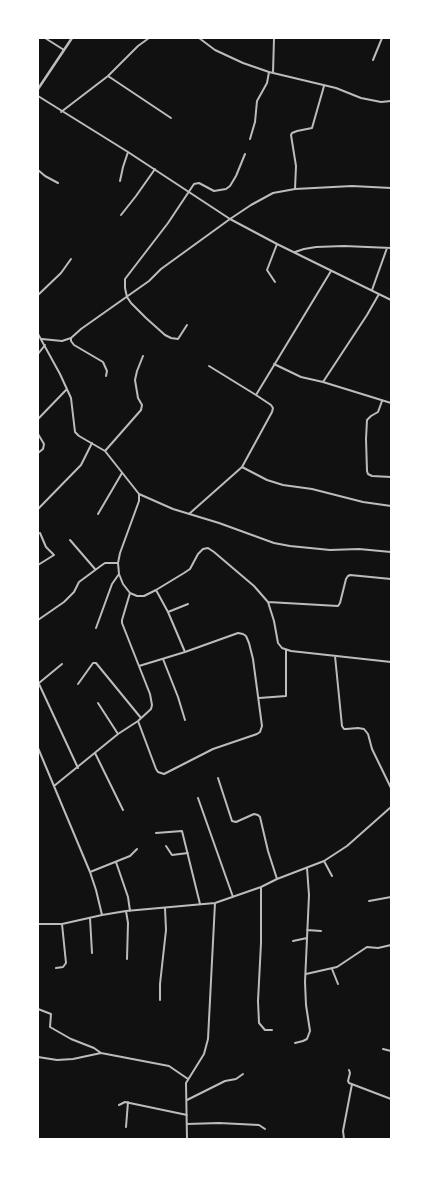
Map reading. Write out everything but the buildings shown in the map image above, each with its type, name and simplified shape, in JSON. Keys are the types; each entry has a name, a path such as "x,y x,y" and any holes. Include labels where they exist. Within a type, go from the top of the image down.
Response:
{"street":[{"path":"46,38 64,50"},
{"path":"38,89 72,38"},
{"path":"61,112 108,76 138,46 149,38"},
{"path":"199,38 215,50 243,63 274,74 336,88 361,98 381,102 391,101"},
{"path":"274,38 274,74"},
{"path":"373,60 382,38"},
{"path":"250,139 255,122 257,101 267,83 269,72"},
{"path":"108,76 171,118"},
{"path":"295,189 296,166 292,134 297,131 312,128 324,86"},
{"path":"38,96 61,112 155,169 230,219 277,244 391,300"},
{"path":"391,134 391,142"},
{"path":"120,181 128,152"},
{"path":"187,325 178,339 165,335 131,303 124,288 126,279 168,223 194,184 198,183 214,191 226,189 230,186 236,176 245,154"},
{"path":"121,215 155,169"},
{"path":"38,170 45,176 58,183"},
{"path":"42,339 62,342 72,338 87,325 149,281 161,269 230,219 273,193 295,189 352,186 391,188"},
{"path":"275,282 267,270 277,244"},
{"path":"295,252 316,247 344,246 391,248"},
{"path":"372,290 387,248"},
{"path":"38,295 61,273 71,259"},
{"path":"256,395 331,271"},
{"path":"323,382 379,294"},
{"path":"38,334 42,339 71,398 76,432 79,436 105,451 139,494 173,509 219,523 256,538 290,546 343,551 359,549 391,552"},
{"path":"72,338 72,342 76,346 103,362 107,371 106,376"},
{"path":"38,354 45,345"},
{"path":"105,451 141,410 142,405 138,398 135,380 143,356"},
{"path":"274,364 300,377 323,382 391,403"},
{"path":"189,514 242,467 273,408 256,395 209,366"},
{"path":"38,419 67,389"},
{"path":"382,401 378,412 367,420 367,471 368,474 372,476 391,477"},
{"path":"38,434 44,444 43,449 38,453"},
{"path":"38,509 81,465 92,443"},
{"path":"242,467 267,480 283,485 312,489 363,502 391,506"},
{"path":"98,514 122,473"},
{"path":"139,494 139,501 120,553 118,563 119,574 123,584 130,593 136,596 144,596 156,590 190,569 198,554 203,549 208,548 254,586 268,602 274,621 278,643 282,648 286,650 391,662"},
{"path":"38,565 54,555 46,547 40,533"},
{"path":"70,540 95,569"},
{"path":"38,620 64,602 74,592 79,582 95,569 104,563 118,563"},
{"path":"96,628 112,584 119,574"},
{"path":"268,602 338,606 348,576 391,579"},
{"path":"156,590 168,612 185,652"},
{"path":"54,786 118,734 138,721 151,709 152,701 122,620 130,593"},
{"path":"168,612 188,604"},
{"path":"138,721 156,769 158,772 164,774 212,749 260,732 262,726 256,678 249,643 246,636 242,634 238,633 185,652 139,666"},
{"path":"258,698 286,696 286,650"},
{"path":"335,656 342,726 344,729 364,729 368,734 372,749 391,788"},
{"path":"163,659 178,697 185,720"},
{"path":"78,684 93,663 97,663 141,718"},
{"path":"62,664 38,684 78,768"},
{"path":"98,703 118,734"},
{"path":"38,748 90,872 102,915"},
{"path":"95,754 123,810"},
{"path":"218,778 232,821 236,822 254,814 260,817 268,851 278,879"},
{"path":"198,798 233,897"},
{"path":"38,924 62,924 126,911 215,903 261,887 324,861 347,846 391,807"},
{"path":"156,833 182,831 200,904"},
{"path":"166,846 172,855 188,853"},
{"path":"90,872 130,856 137,849"},
{"path":"324,861 332,876"},
{"path":"116,862 128,897 130,911"},
{"path":"295,1043 307,1039 310,1031 306,1005 309,895 307,868"},
{"path":"261,887 261,943 258,1001 259,1023 266,1030 272,1030"},
{"path":"369,900 391,897"},
{"path":"187,1139 187,1100 185,1088 188,1079 204,1054 208,1039 215,903"},
{"path":"160,1000 160,984 166,930 165,908"},
{"path":"126,911 128,923 127,959"},
{"path":"90,918 92,953"},
{"path":"56,968 63,967 66,963 62,924"},
{"path":"307,930 321,931"},
{"path":"293,941 307,938"},
{"path":"306,974 332,969 342,965 365,948 391,946"},
{"path":"332,969 338,984"},
{"path":"38,1009 52,1014 49,1026 55,1031 94,1048 101,1053"},
{"path":"383,1049 391,1050"},
{"path":"38,1057 57,1060 73,1059 101,1053 161,1063 176,1070 188,1079"},
{"path":"349,1070 350,1073 348,1081 352,1084 391,1099"},
{"path":"187,1100 225,1081 236,1079 243,1074"},
{"path":"344,1139 343,1131 352,1084"},
{"path":"119,1106 125,1102 128,1102 187,1115"},
{"path":"126,1127 128,1102"},
{"path":"187,1124 219,1123 259,1125 265,1129"}]}
